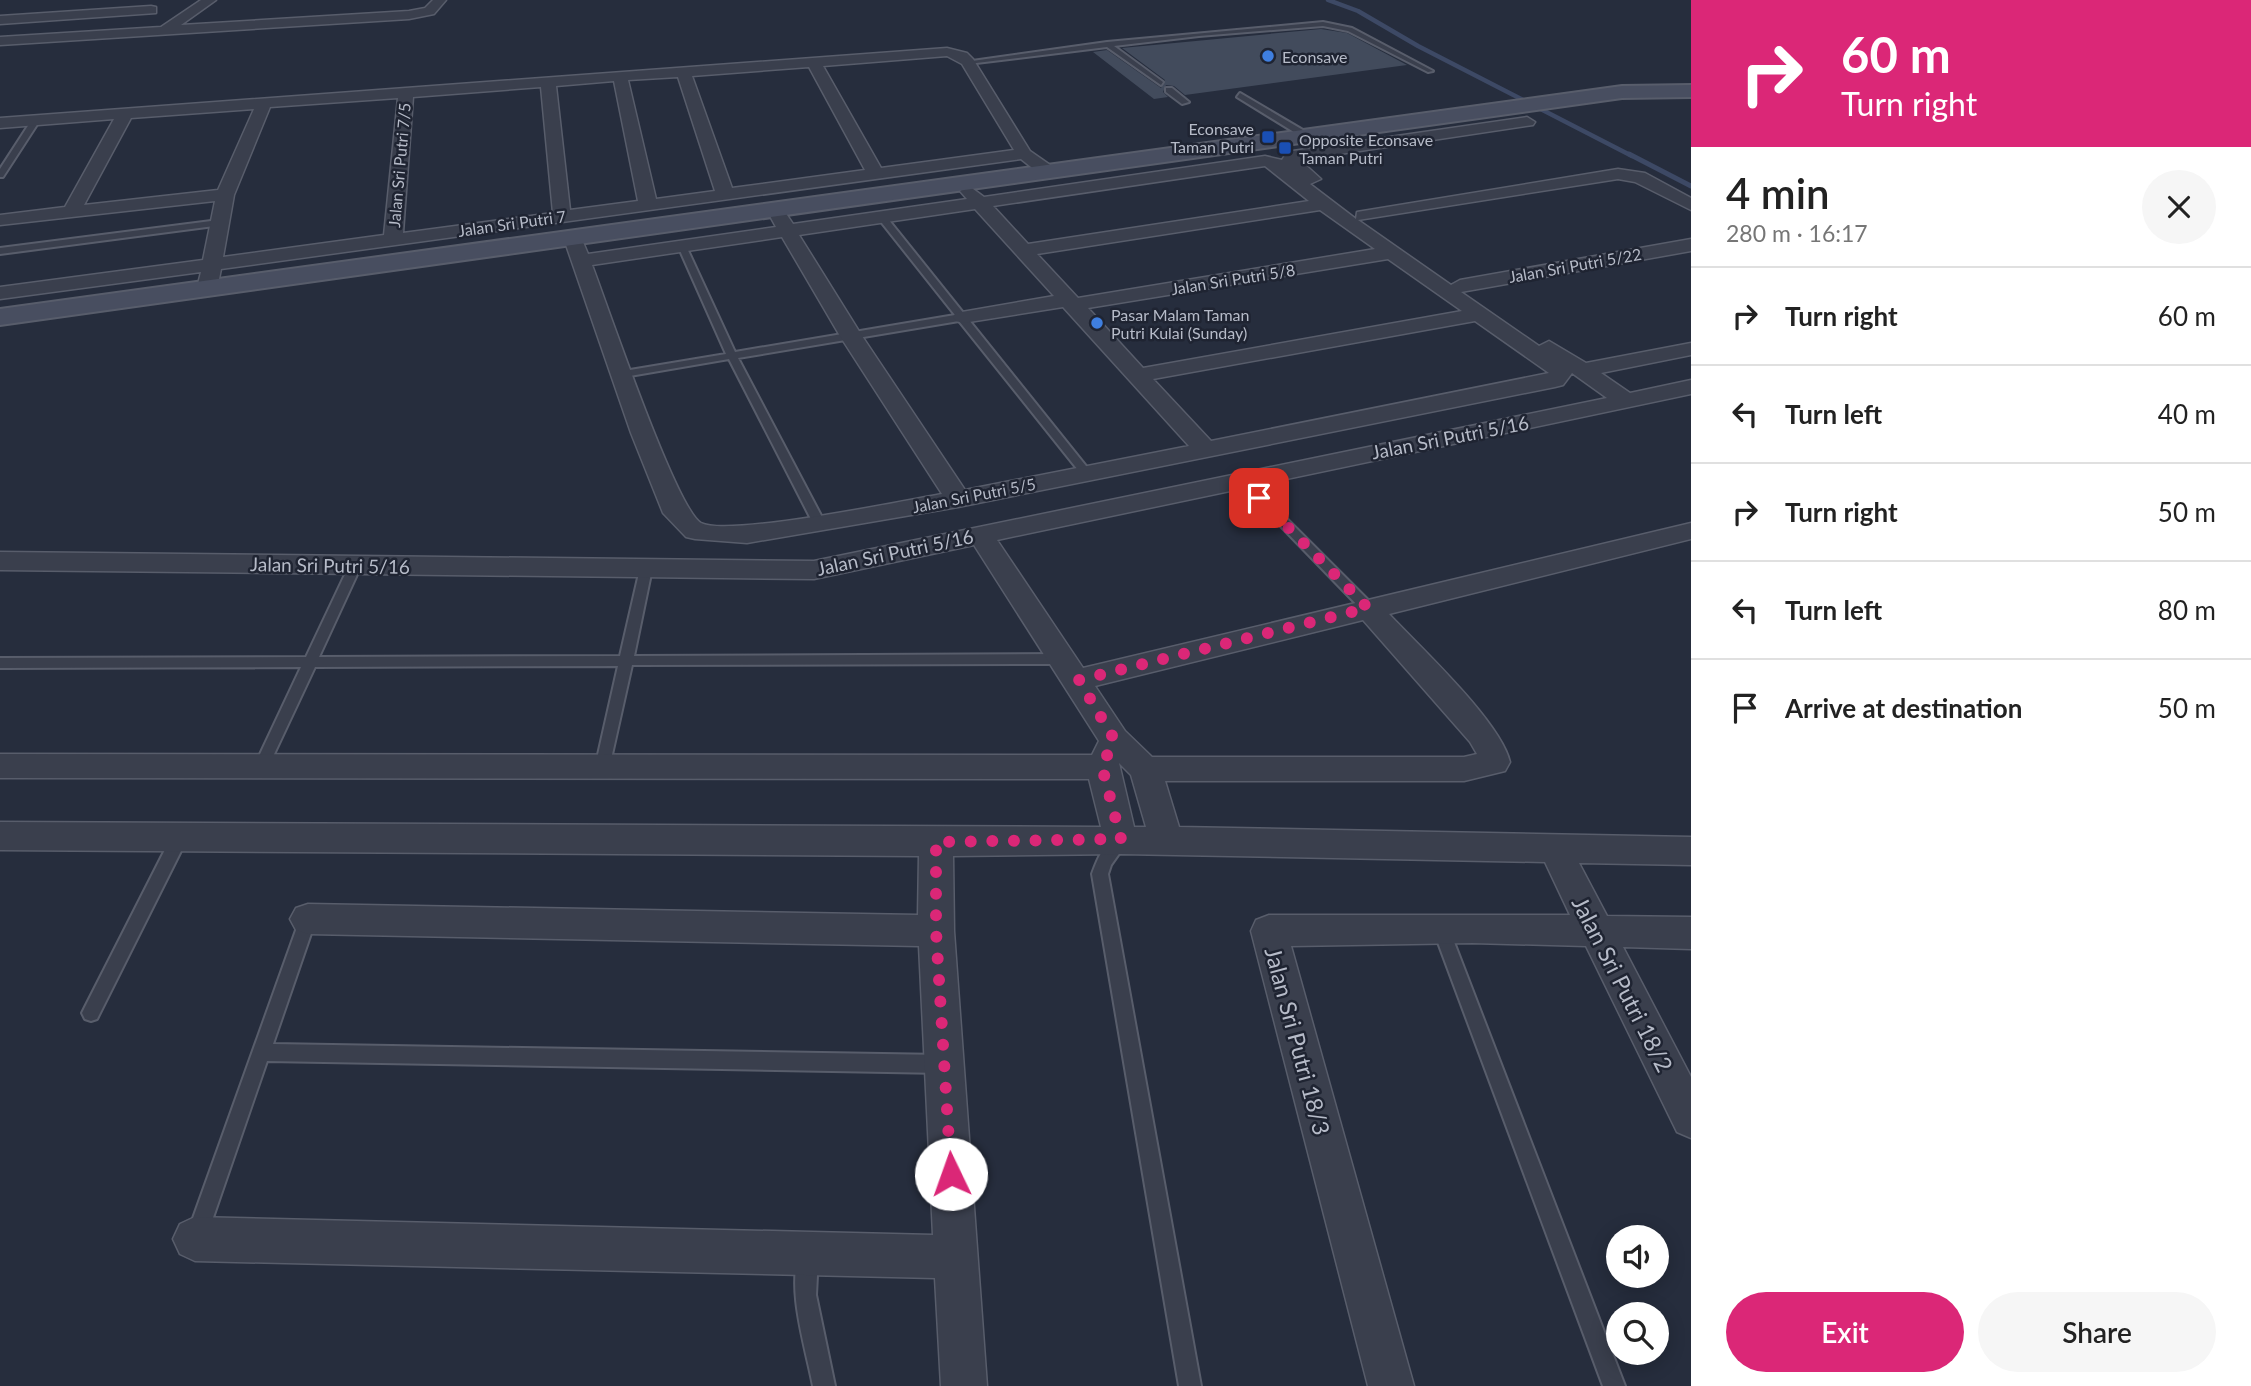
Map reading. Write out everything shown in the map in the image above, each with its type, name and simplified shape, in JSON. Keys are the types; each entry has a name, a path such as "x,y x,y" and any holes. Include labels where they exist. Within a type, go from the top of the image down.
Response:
{"street":[{"path":"13,5 113,0"},
{"path":"354,19 375,0"},
{"path":"0,41 421,14 440,0"},
{"path":"0,20 205,4"},
{"path":"165,30 205,4"},
{"path":"294,22 313,8"},
{"path":"0,123 947,52 962,55 968,62 1024,154 1047,171"},
{"path":"813,61 876,174"},
{"path":"683,71 725,194"},
{"path":"620,76 648,204"},
{"path":"548,82 562,216"},
{"path":"1572,371 1294,166 1290,160 1293,156 1519,114 1555,101 1622,92 1691,91"},
{"name":"Jalan Sri Putri 7/5","path":"393,238 406,93"},
{"path":"209,276 225,195 264,103"},
{"path":"72,211 125,114"},
{"path":"577,250 782,219 962,183 1305,135 1519,114"},
{"name":"Jalan Sri Putri 7","path":"0,293 209,276 393,238 1024,154"},
{"path":"0,317 209,276 577,250 681,246 782,219 881,216 1265,161 1275,163 1323,204 1478,314 1627,401"},
{"path":"1363,216 1618,174 1639,177 1691,205"},
{"path":"962,183 1021,251 1204,448"},
{"path":"0,220 225,195"},
{"path":"1021,251 1323,204"},
{"path":"782,219 851,336 958,499"},
{"name":"Jalan Sri Putri 5/22","path":"1460,286 1691,245"},
{"name":"Jalan Sri Putri 5/5","path":"577,250 624,374 643,433 676,513 695,531 737,535 958,499 1555,380 1572,371 1691,349"},
{"name":"Jalan Sri Putri 5/8","path":"963,317 1393,252"},
{"path":"1136,376 1478,314"},
{"name":"Jalan Sri Putri 5/16","path":"0,561 814,569 1691,387"},
{"path":"1072,670 1368,608 1691,531"},
{"path":"980,534 1072,670 1108,753 1121,839"},
{"path":"0,766 602,768 1108,753 1145,769 1464,769 1494,762 1491,747 1481,734 1368,608"},
{"path":"1145,769 1167,841"},
{"path":"0,836 936,842 1121,839 1691,851"},
{"path":"936,842 936,931 964,1386"},
{"name":"Jalan Sri Putri 18/2","path":"1555,849 1691,1118"},
{"path":"308,919 936,931"},
{"name":"Jalan Sri Putri 18/3","path":"1391,1386 1269,931 1441,929 1691,933"},
{"path":"195,1239 956,1257"}],"lane":[{"path":"968,62 1107,44 1330,24 1349,29 1430,71"},
{"path":"1107,44 1161,83"},
{"path":"1169,90 1185,102"},
{"path":"1240,95 1305,135"},
{"path":"0,175 36,120"},
{"path":"881,216 1086,473"},
{"path":"0,251 219,222"},
{"path":"681,246 732,356 819,523"},
{"path":"624,374 963,317"},
{"path":"1241,479 1368,608"},
{"path":"261,767 355,566"},
{"path":"602,768 646,569"},
{"path":"0,663 626,660 1072,670"},
{"path":"91,1013 180,837"},
{"path":"1121,839 1104,862 1100,874 1190,1386"},
{"path":"195,1239 308,919"},
{"path":"1441,929 1614,1386"},
{"path":"261,1052 944,1064"},
{"path":"808,1254 806,1295 824,1386"}],"building":[{"name":"Econsave","path":"1321,29 1347,33 1407,65 1185,95 1174,86 1166,85 1163,92 1168,97 1154,99 1093,52 1107,50 1161,88 1165,80 1122,48"}],"waterway":[{"path":"1328,0 1358,11 1418,46 1632,156"},
{"path":"1629,154 1691,186"}],"place":[{"name":"Econsave","path":"1268,56"},
{"name":"Econsave Taman Putri","path":"1268,137"},
{"name":"Opposite Econsave Taman Putri","path":"1285,148"},
{"name":"Pasar Malam Taman Putri Kulai (Sunday)","path":"1097,323"}],"route":[{"path":"951,1174 936,931 936,842 1121,839 1105,788 1102,767 1114,739 1079,680 1368,608 1259,498"}]}
